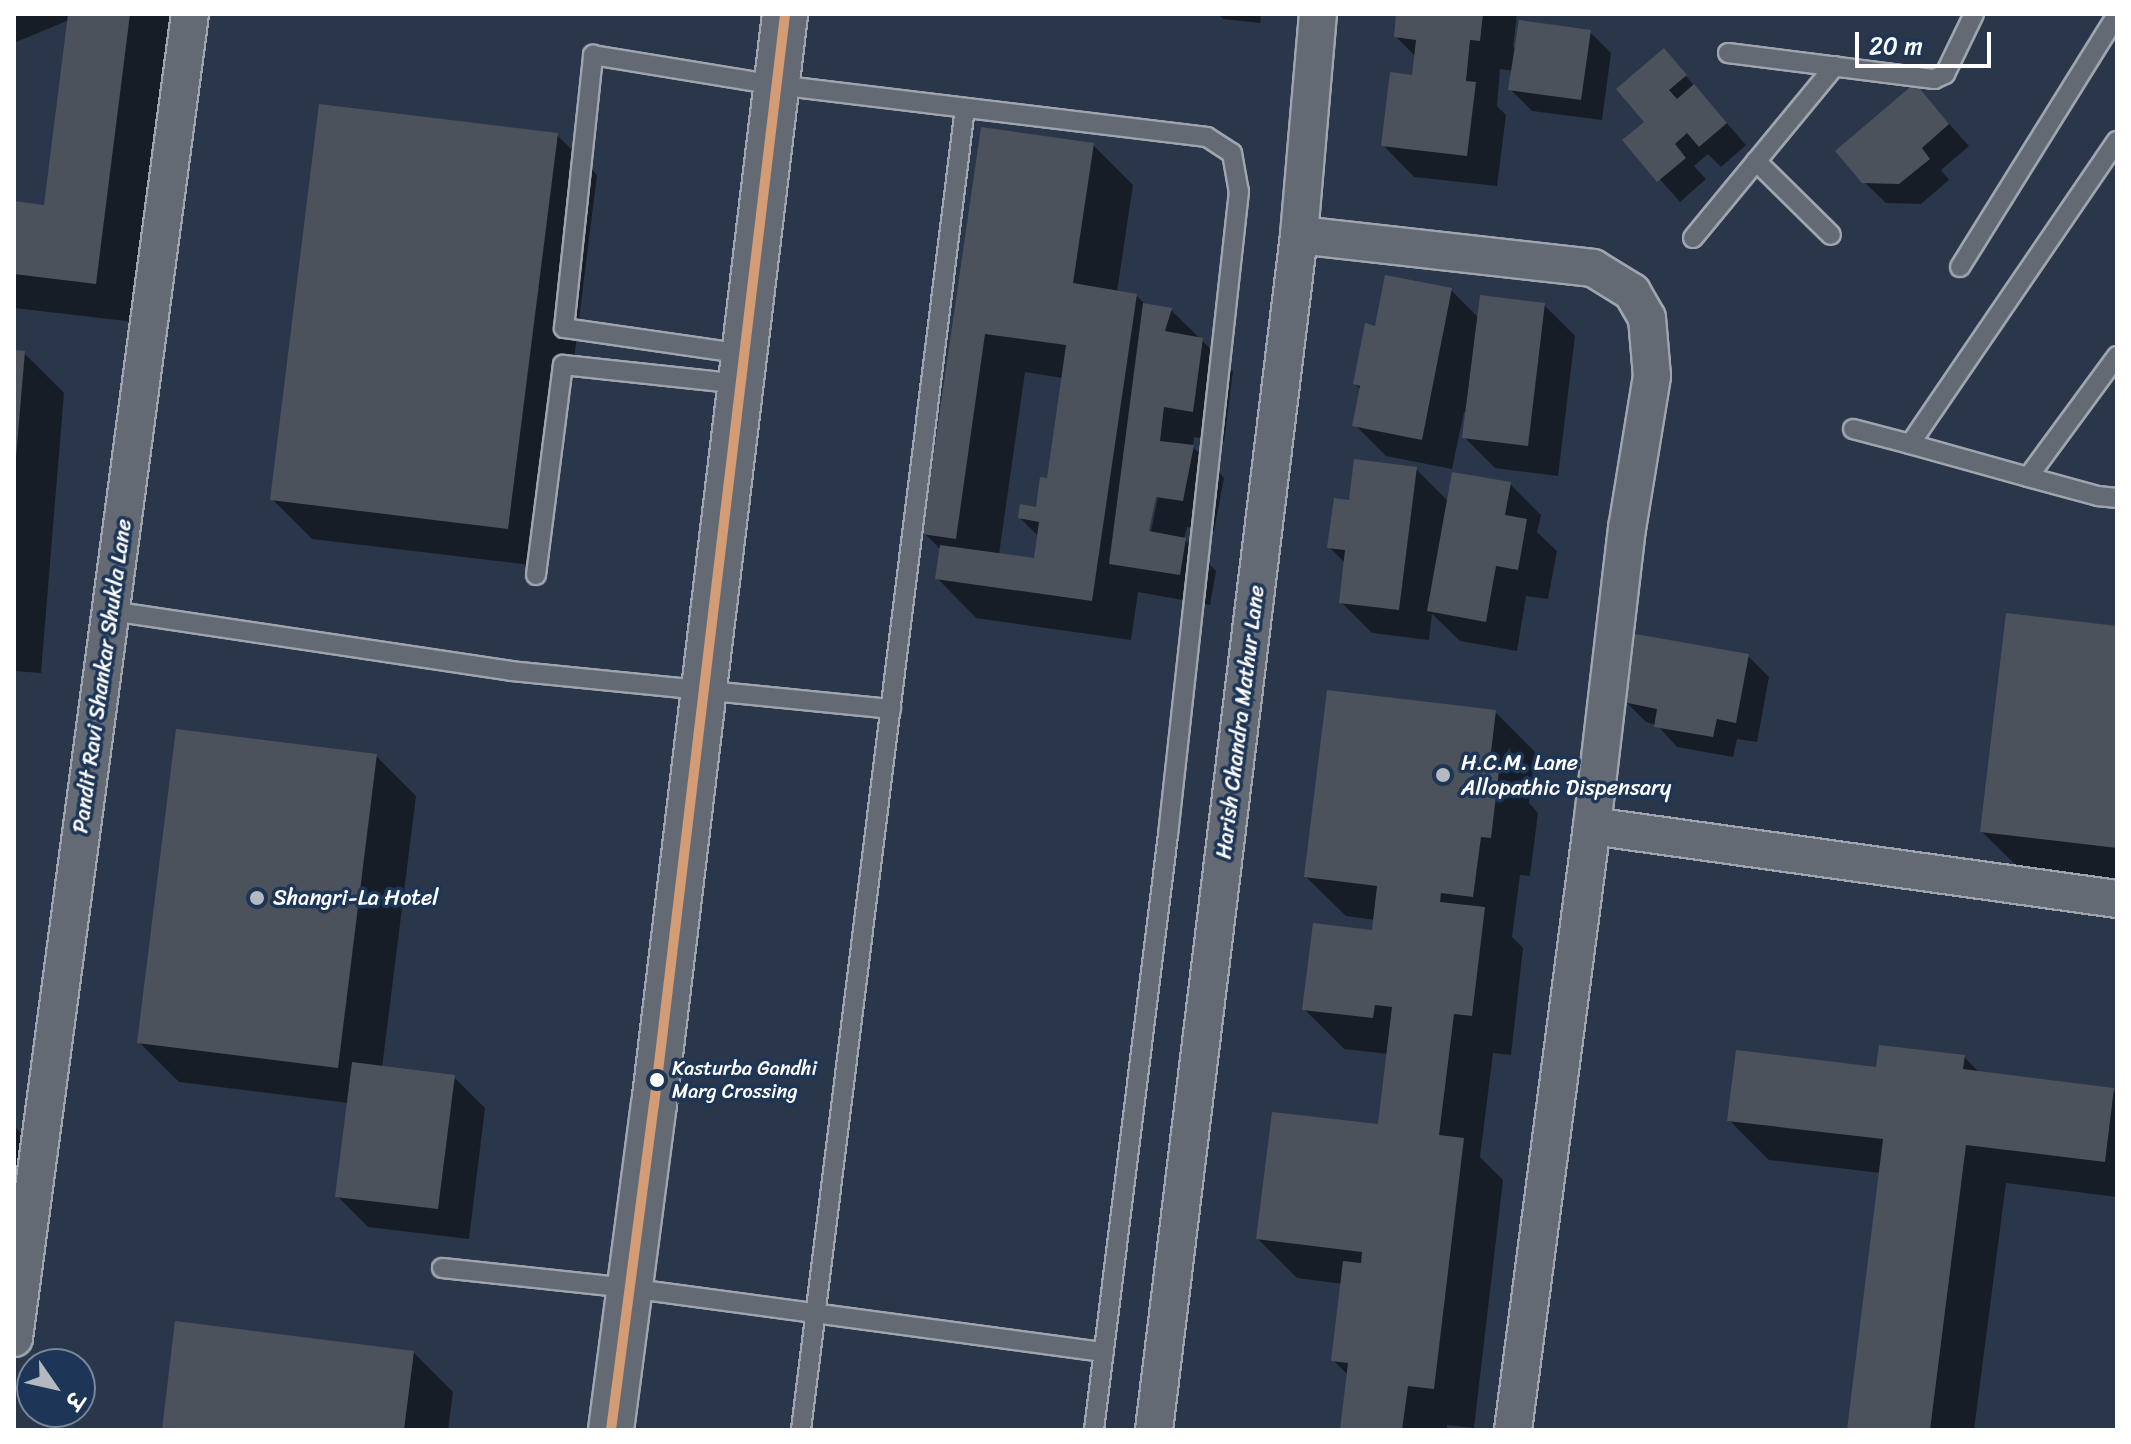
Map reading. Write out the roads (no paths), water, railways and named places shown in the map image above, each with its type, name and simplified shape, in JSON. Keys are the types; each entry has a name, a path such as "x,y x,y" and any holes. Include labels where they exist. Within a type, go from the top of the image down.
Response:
{"main road":[{"path":"611,1430 785,14"}],"street":[{"name":"Pandit Ravi Shankar Shukla Lane","path":"14,1338 190,14"},
{"name":"Harish Chandra Mathur Lane","path":"1154,1430 1299,235 1318,14"},
{"path":"1299,235 1593,268 1632,292 1647,318 1652,376 1627,528 1592,826 1513,1430"},
{"path":"1592,826 2117,899"}],"lane":[{"path":"1728,53 1934,79 1945,74 1974,14"},
{"path":"1960,267 2117,15"},
{"path":"743,369 564,328 593,55 777,85 1207,137 1232,153 1239,191 1168,835 1094,1430"},
{"path":"1693,238 1835,66"},
{"path":"801,1430 965,108"},
{"path":"1910,444 2117,141"},
{"path":"1756,161 1831,235"},
{"path":"2028,477 2117,356"},
{"path":"536,575 563,365 743,369"},
{"path":"1853,429 2098,496 2117,498"},
{"path":"111,611 511,671 891,709"},
{"path":"442,1268 629,1288 1104,1352"}],"place":[{"name":"H.C.M. Lane Allopathic Dispensary","path":"1443,775"},
{"name":"Shangri-La Hotel","path":"257,898"},
{"name":"Kasturba Gandhi Marg Crossing","path":"657,1080"}]}
